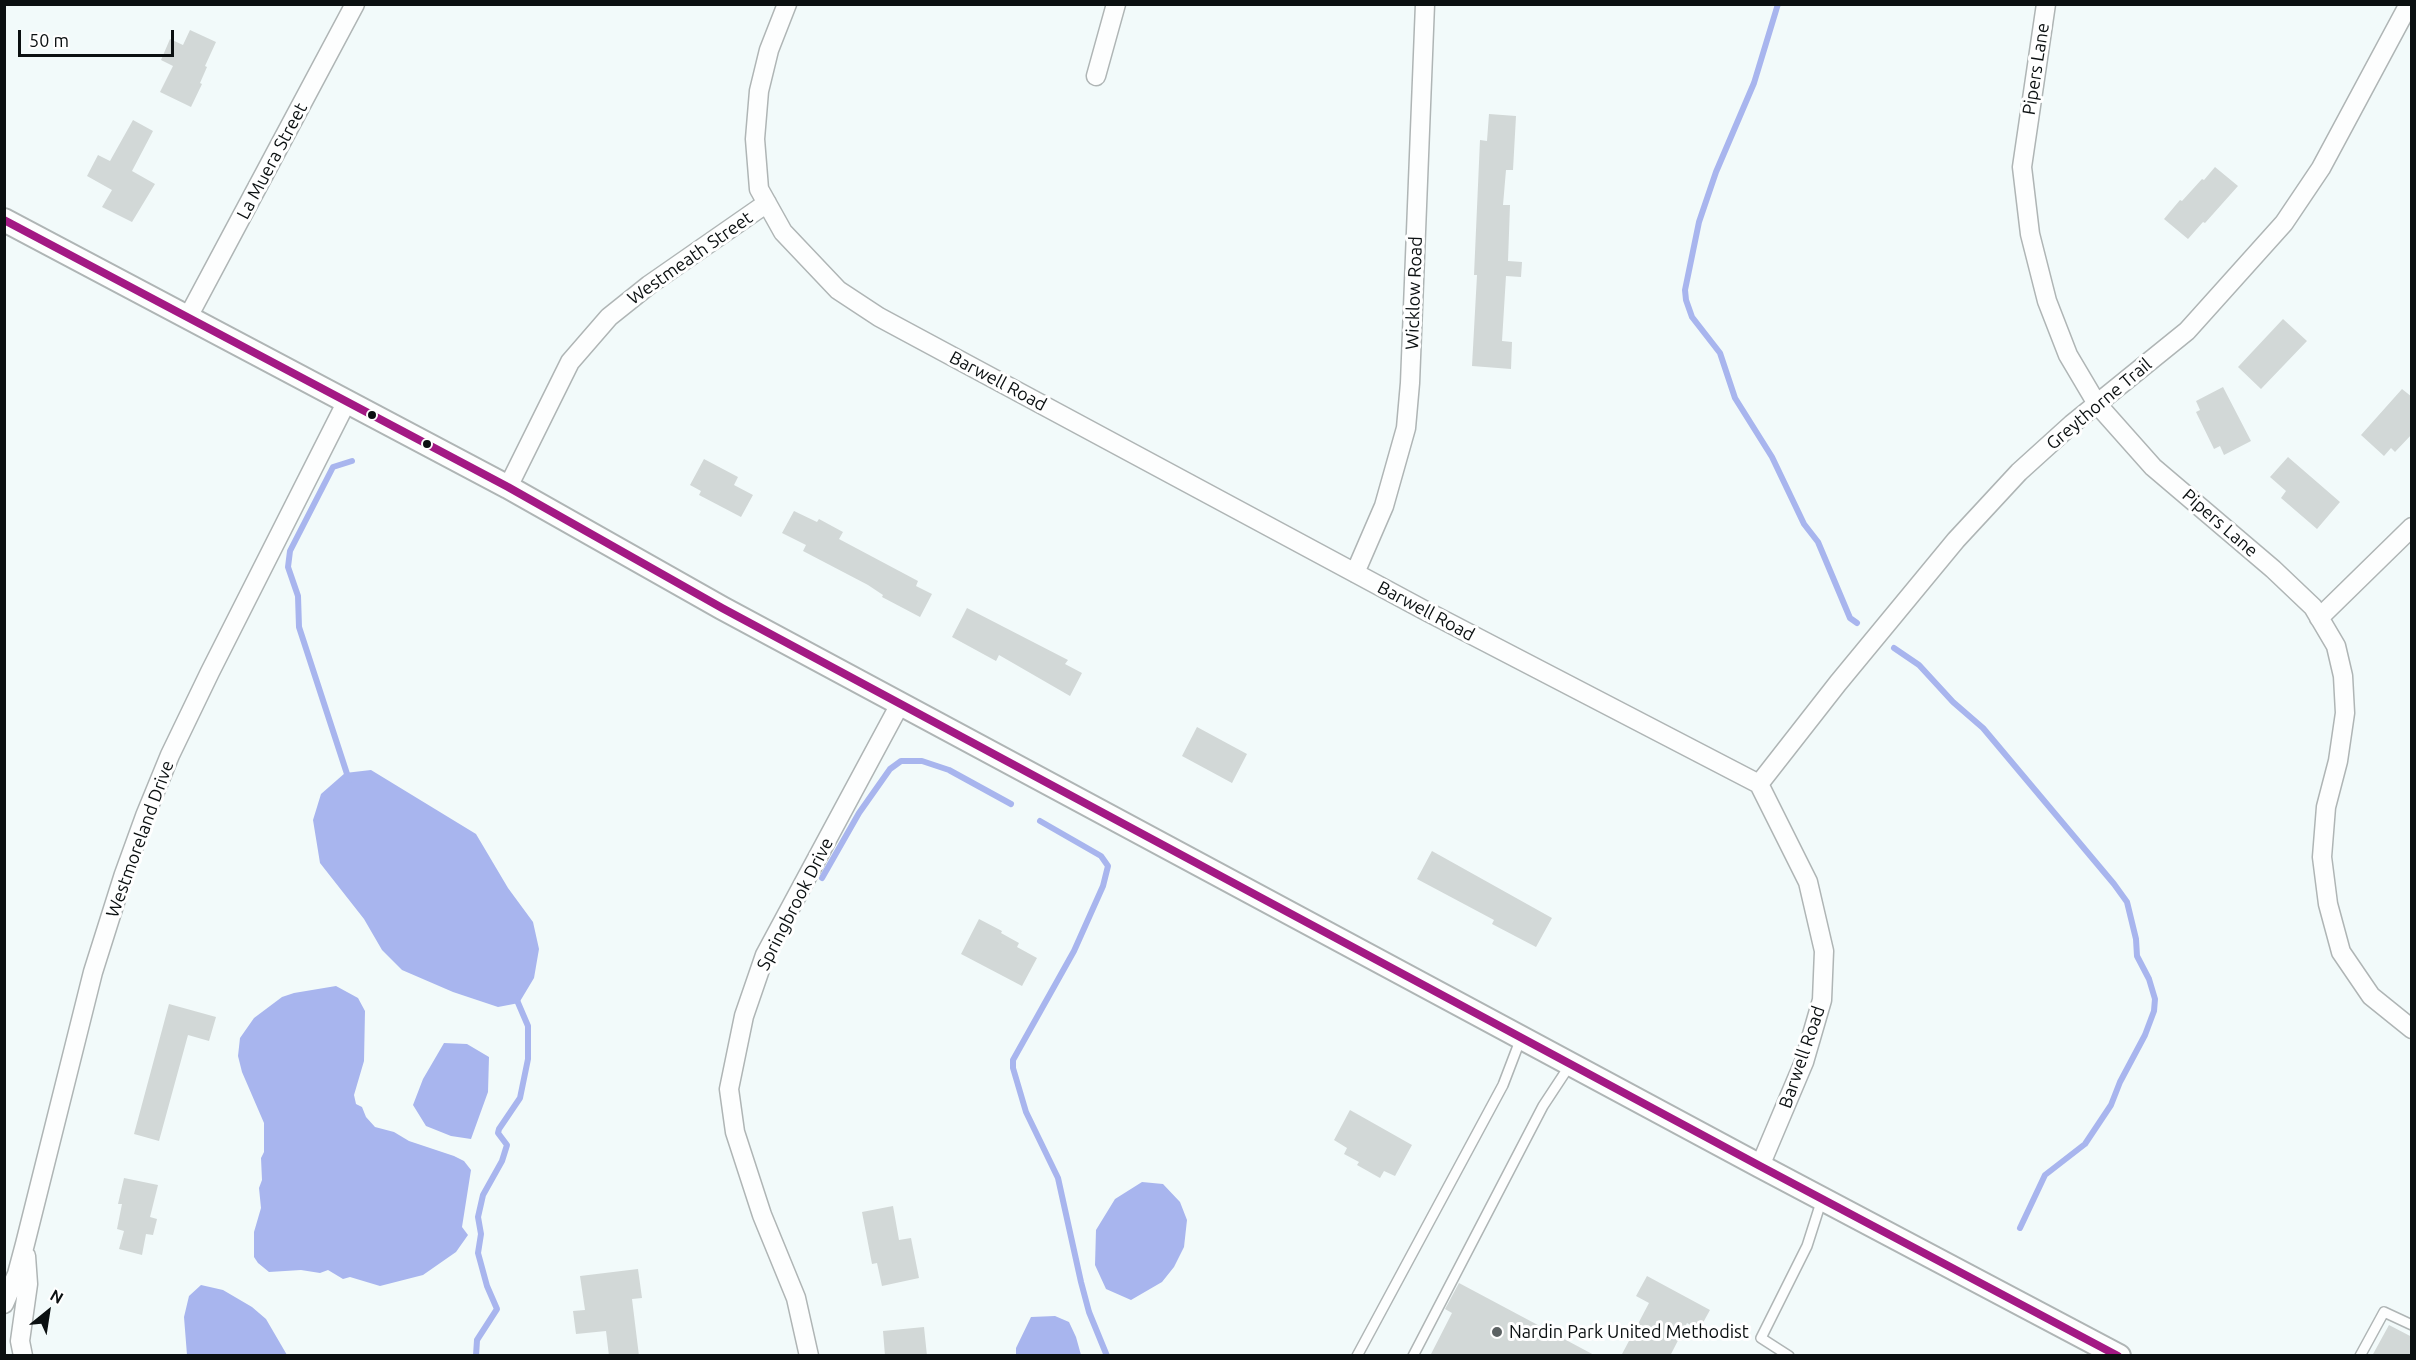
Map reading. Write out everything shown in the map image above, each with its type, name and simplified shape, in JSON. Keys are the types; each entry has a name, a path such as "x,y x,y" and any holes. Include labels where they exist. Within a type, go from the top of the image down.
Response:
{"street":[{"name":"La Muera Street","path":"188,317 355,4"},
{"name":"Westmeath Street","path":"508,487 570,362 609,317 649,285 767,203 759,189 755,139 759,91 769,50 788,4"},
{"path":"1095,76 1116,4"},
{"name":"Wicklow Road","path":"1355,573 1384,506 1406,428 1410,383 1425,4"},
{"name":"Pipers Lane","path":"2046,4 2022,167 2030,234 2047,301 2068,355 2097,404 2153,467 2273,569 2313,607 2336,646 2343,676 2345,713 2338,761 2326,807 2322,857 2328,904 2341,952 2370,996 2412,1029"},
{"name":"Greythorne Trail","path":"1759,784 1838,683 1956,540 2019,472 2097,404 2187,331 2284,223 2321,168 2409,4"},
{"name":"Barwell Road","path":"767,203 783,232 810,262 838,290 879,317 1355,573 1759,784 1808,882 1824,951 1822,1000 1807,1052 1760,1166"},
{"path":"4,220 508,487 722,608 1760,1166 2119,1356"},
{"name":"Westmoreland Drive","path":"4,1304 17,1274 93,972 124,874 146,816 170,755 210,672 347,401"},
{"path":"2319,618 2412,527"},
{"name":"Springbrook Drive","path":"809,1356 796,1298 762,1215 735,1132 729,1089 744,1016 765,955 900,704"},
{"path":"23,1356 20,1341 28,1284 25,1244"}],"lane":[{"path":"1356,1356 1503,1085 1521,1038"},
{"path":"1413,1356 1543,1106 1570,1064"},
{"path":"1789,1356 1761,1338 1807,1246 1822,1199"},
{"path":"2360,1356 2384,1312 2412,1325"}],"water":[{"path":"371,770 476,834 508,888 533,922 539,949 534,978 519,1003 498,1007 453,992 402,970 382,950 364,919 320,863 313,820 321,794 345,773"},
{"path":"336,986 358,998 365,1011 364,1061 354,1095 356,1104 362,1107 366,1117 375,1127 394,1132 409,1141 454,1156 464,1161 471,1170 462,1227 468,1235 456,1252 423,1275 380,1286 350,1277 343,1279 328,1270 320,1273 301,1270 269,1272 254,1257 254,1232 261,1208 259,1188 262,1180 264,1123 242,1072 238,1056 240,1038 254,1018 282,997"},
{"path":"444,1043 467,1044 489,1057 488,1092 471,1139 451,1136 426,1126 413,1105 423,1079"},
{"path":"1142,1182 1163,1184 1180,1202 1187,1220 1184,1247 1174,1267 1162,1282 1131,1300 1106,1289 1095,1265 1096,1230 1115,1199"},
{"path":"201,1285 223,1290 252,1307 266,1319 287,1355 187,1355 184,1317 189,1296"},
{"path":"1055,1316 1069,1322 1081,1355 1016,1355 1016,1348 1031,1317"}],"building":[{"path":"190,30 216,42 205,66 207,67 200,83 202,84 191,107 160,92 173,66 161,60 170,39 183,45"},
{"path":"1489,114 1516,116 1513,170 1506,170 1503,205 1510,205 1508,261 1522,262 1521,277 1506,276 1502,341 1512,342 1511,369 1472,366 1480,140 1487,141"},
{"path":"133,120 153,131 132,171 155,184 132,222 102,207 112,190 87,176 98,155 110,161"},
{"path":"2215,167 2238,186 2188,239 2164,219 2180,200 2182,201"},
{"path":"2283,319 2307,341 2261,389 2238,367"},
{"path":"2223,387 2251,441 2224,455 2220,446 2214,449 2196,412 2200,410 2196,401"},
{"path":"2402,389 2412,397 2412,434 2395,452 2391,448 2384,456 2361,435"},
{"path":"2288,457 2340,502 2317,529 2281,498 2286,491 2270,477"},
{"path":"704,459 738,477 734,485 753,495 741,517 699,495 701,491 690,485"},
{"path":"794,511 817,522 819,519 843,532 839,539 918,581 916,586 932,594 920,617 882,597 883,595 868,585 803,551 806,545 782,533"},
{"path":"967,608 1068,660 1065,664 1082,673 1070,696 999,655 996,661 952,637"},
{"path":"1197,727 1247,754 1232,783 1182,756"},
{"path":"1432,851 1552,918 1536,947 1492,924 1494,920 1417,879"},
{"path":"979,919 1002,931 1001,933 1019,943 1017,947 1037,958 1022,986 961,954"},
{"path":"169,1004 216,1017 209,1041 188,1035 159,1141 134,1134"},
{"path":"1350,1110 1412,1145 1395,1176 1384,1171 1380,1178 1357,1165 1359,1162 1344,1154 1347,1148 1334,1140"},
{"path":"124,1178 158,1185 150,1217 157,1219 153,1235 146,1234 142,1255 119,1249 124,1231 117,1229 122,1204 118,1204"},
{"path":"893,1206 899,1240 911,1238 919,1278 882,1286 877,1263 872,1264 862,1212"},
{"path":"638,1269 642,1298 632,1299 639,1356 609,1356 606,1331 576,1334 573,1311 585,1310 580,1276"},
{"name":"Nardin Park United Methodist","path":"1647,1276 1710,1310 1699,1330 1687,1323 1670,1356 1621,1356 1649,1303 1636,1296"},
{"name":"Nardin Park United Methodist","path":"1459,1283 1596,1356 1430,1356 1452,1313 1445,1309"},
{"path":"2389,1325 2412,1337 2412,1356 2372,1356"},
{"path":"924,1327 927,1356 885,1356 883,1331"}],"waterway":[{"path":"1778,4 1754,83 1716,172 1699,222 1685,290 1686,300 1692,317 1720,353 1735,398 1772,457 1804,524 1818,542 1850,618 1857,623"},
{"path":"349,780 299,627 298,596 288,567 290,551 333,467 352,461"},
{"path":"1894,648 1919,665 1953,702 1983,728 2114,884 2127,902 2136,939 2137,956 2149,979 2155,999 2154,1011 2145,1035 2120,1082 2111,1105 2085,1144 2045,1175 2020,1228"},
{"path":"822,878 859,813 890,769 901,761 922,761 949,770 1011,804"},
{"path":"1040,821 1101,856 1108,866 1103,886 1074,951 1013,1060 1013,1068 1026,1112 1058,1178 1089,1312 1107,1356"},
{"path":"476,1356 477,1340 497,1309 487,1286 478,1253 481,1234 478,1217 483,1195 502,1161 507,1145 498,1133 499,1129 520,1098 528,1059 528,1026 516,998"}],"transit line":[{"path":"4,220 508,487 722,608 2118,1356"}],"place":[{"name":"Nardin Park United Methodist","path":"1497,1332"}]}
